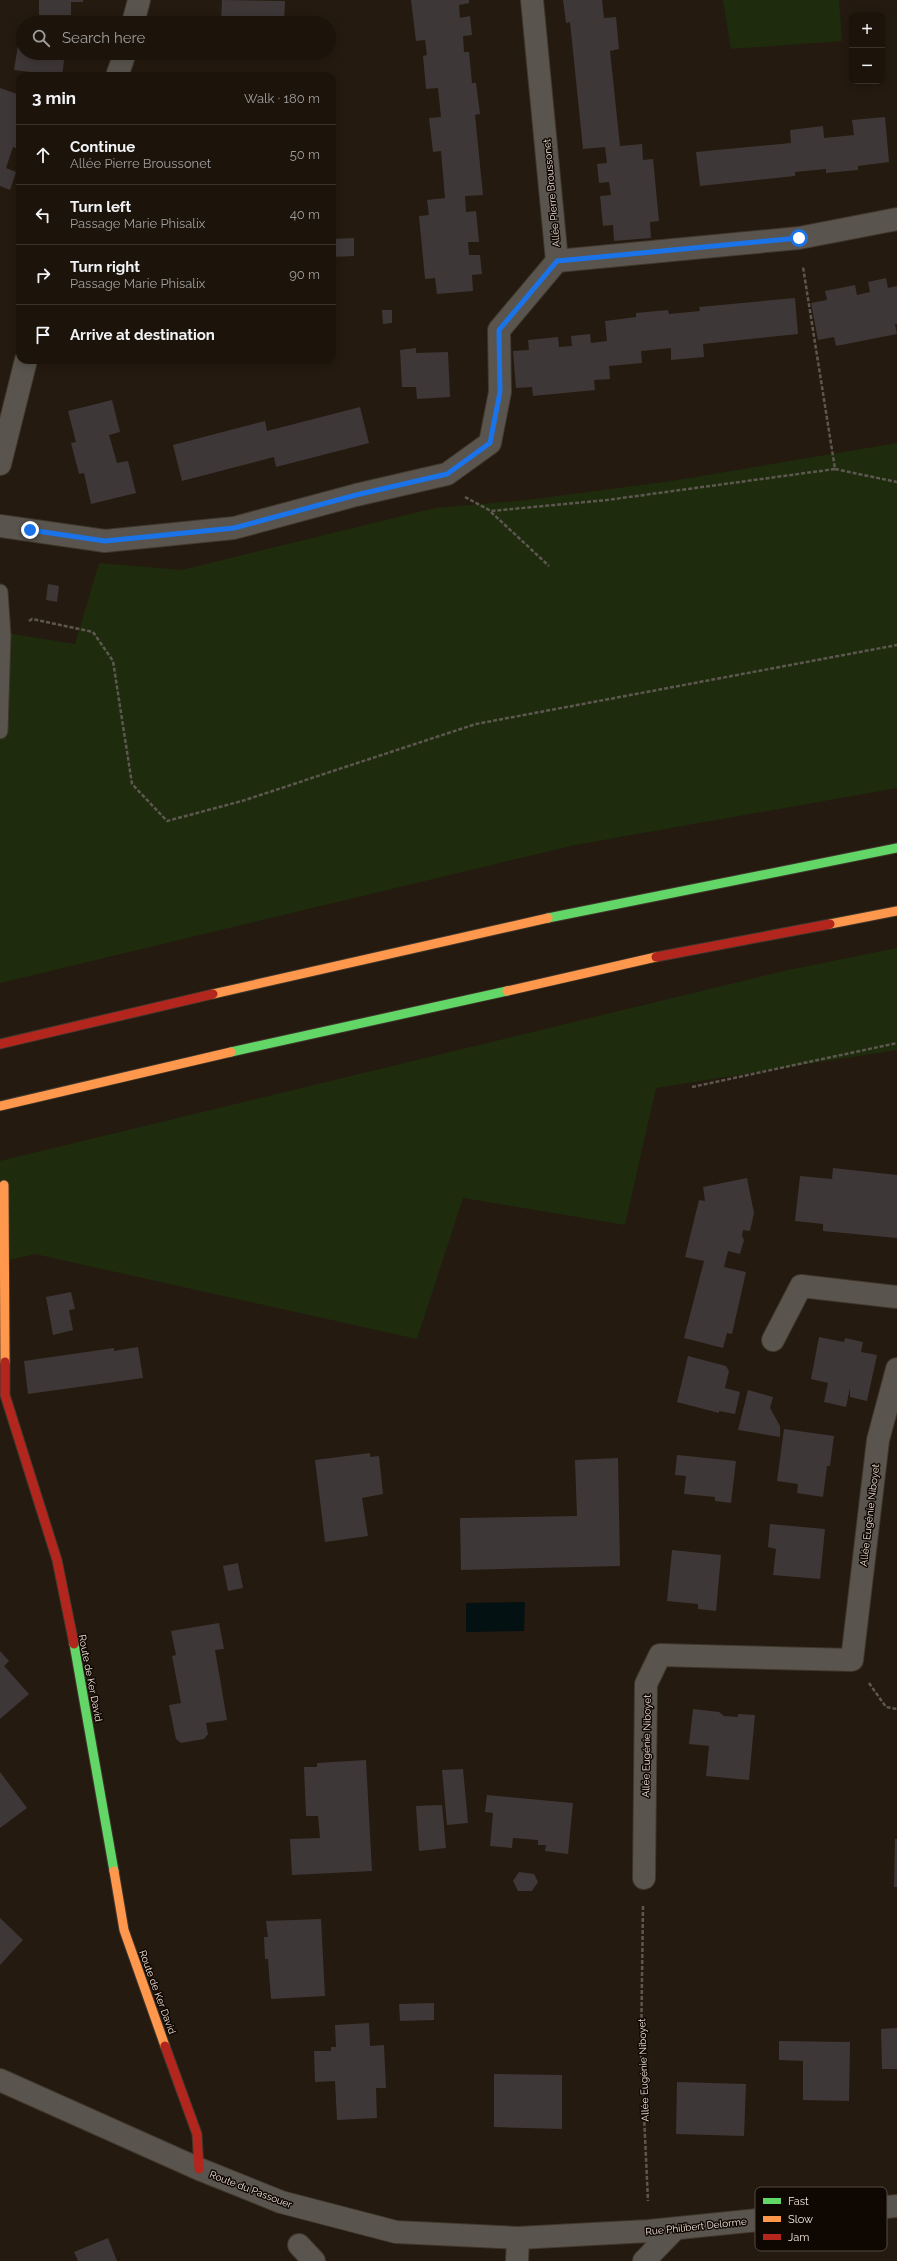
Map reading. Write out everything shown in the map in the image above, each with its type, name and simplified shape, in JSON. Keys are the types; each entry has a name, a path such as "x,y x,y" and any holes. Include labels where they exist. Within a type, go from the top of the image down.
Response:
{"main road":[{"path":"0,1044 439,941 811,864 897,848"},
{"path":"0,1106 142,1072 698,948 897,911"},
{"name":"Route de Ker David","path":"4,1185 3,1398 56,1560 80,1674 124,1930 197,2134 199,2168"}],"street":[{"path":"135,16 139,0"},
{"name":"Allée Pierre Broussonet","path":"532,0 557,261 799,238 897,219"},
{"path":"118,72 123,60"},
{"path":"0,526 105,541 234,528 356,495 447,474 490,443 500,392 499,330 557,261"},
{"path":"0,464 25,364"},
{"path":"773,1340 800,1286 897,1297"},
{"name":"Allée Eugénie Niboyet","path":"644,1878 646,1684 660,1655 852,1660 878,1440 897,1369"},
{"name":"Route du Passouer","path":"0,2080 199,2168 281,2202 396,2232 518,2238"},
{"name":"Rue Philibert Delorme","path":"887,2207 897,2206"},
{"name":"Rue Philibert Delorme","path":"518,2238 649,2231 755,2221"},
{"path":"644,2261 675,2229"},
{"path":"517,2261 518,2238"},
{"path":"299,2245 314,2261"}],"lane":[{"path":"0,592 3,634 0,731"}],"path":[{"path":"799,238 835,469"},
{"path":"491,511 607,500 835,469 897,482"},
{"path":"447,474 453,488 466,498 491,511 549,566"},
{"path":"3,634 32,619 93,632 113,661 132,784 167,822 242,801 476,724 897,645"},
{"path":"692,1087 897,1043"},
{"path":"852,1660 886,1707 897,1709"},
{"name":"Allée Eugénie Niboyet","path":"644,1878 641,1943 641,2050 649,2231"}],"green space":[{"path":"723,0 839,0 842,41 731,49"},
{"path":"897,443 897,788 575,845 0,983 0,632 75,644 99,563 182,570 435,508 527,500 672,481"},
{"path":"897,948 897,1050 656,1088 625,1225 463,1198 417,1339 35,1254 0,1262 0,1161 784,971"}],"shaded area":[{"path":"525,1602 524,1631 466,1632 466,1603"}],"building":[{"path":"39,0 83,0 83,2 71,2 71,15 39,15"},
{"path":"222,0 285,1 284,16 221,16"},
{"path":"411,0 469,0 469,3 459,5 460,18 470,16 472,35 463,36 464,52 469,52 472,83 476,83 480,114 475,115 483,195 465,196 466,212 476,211 479,242 468,242 469,255 480,255 482,274 472,275 473,291 437,294 435,278 425,279 419,216 429,215 427,200 445,198 441,151 433,152 429,118 441,117 438,88 426,89 423,56 427,55 425,40 416,41"},
{"path":"563,0 602,0 604,18 616,17 619,49 610,51 620,146 642,144 643,160 653,159 659,221 650,222 651,238 614,241 613,225 603,226 600,196 611,195 609,182 599,183 597,164 607,163 605,147 583,149 570,22 566,23"},
{"path":"16,58 16,60 64,60 63,72 30,72 14,70"},
{"path":"0,88 16,94 16,148 13,147 6,168 16,172 10,190 0,186"},
{"path":"885,117 889,162 858,166 858,170 826,173 826,169 795,172 795,176 700,186 696,152 791,143 790,130 823,126 824,138 854,135 852,120"},
{"path":"354,238 354,256 336,257 336,239"},
{"path":"886,278 888,288 897,286 897,324 895,324 897,334 836,346 834,337 818,340 811,303 827,300 825,291 855,285 857,295 870,292 868,282"},
{"path":"795,298 798,334 703,344 704,357 671,360 671,348 641,351 642,363 609,366 610,379 594,380 595,390 533,396 532,387 516,388 513,351 529,350 528,340 558,337 559,347 572,346 571,336 590,334 591,343 607,341 605,321 636,317 636,313 668,310 669,314 700,311 699,307"},
{"path":"382,310 392,310 392,323 383,324"},
{"path":"416,348 416,353 448,352 450,397 417,399 416,387 402,387 400,350"},
{"path":"112,400 120,432 109,435 117,463 128,461 136,493 91,504 84,473 79,474 71,443 76,442 68,411"},
{"path":"360,407 369,443 276,467 274,457 182,481 173,445 265,421 267,431"},
{"path":"48,584 59,586 57,602 46,600"},
{"path":"833,1168 897,1175 897,1238 823,1231 823,1224 795,1221 800,1176 832,1179"},
{"path":"747,1178 754,1213 750,1231 743,1230 742,1236 744,1240 740,1254 728,1251 724,1267 746,1272 732,1334 727,1333 723,1348 684,1338 704,1261 685,1257 699,1200 705,1201 703,1187"},
{"path":"71,1292 75,1309 69,1310 73,1330 53,1335 46,1297"},
{"path":"819,1337 844,1342 845,1338 863,1342 861,1352 877,1355 867,1401 850,1397 850,1388 846,1407 824,1402 828,1383 811,1379"},
{"path":"138,1347 143,1378 28,1394 24,1361 114,1348 114,1351"},
{"path":"688,1356 726,1366 729,1371 725,1388 740,1392 735,1414 719,1411 719,1413 677,1402"},
{"path":"748,1390 773,1397 770,1408 780,1426 780,1437 738,1430"},
{"path":"784,1429 834,1436 830,1466 827,1466 823,1497 797,1493 798,1484 777,1481"},
{"path":"370,1453 370,1457 379,1456 383,1494 362,1498 368,1536 325,1542 315,1460"},
{"path":"677,1455 736,1461 731,1503 715,1501 715,1497 684,1494 686,1476 675,1475"},
{"path":"618,1458 620,1566 461,1570 460,1518 577,1516 575,1460"},
{"path":"770,1524 825,1529 820,1579 773,1575 776,1549 768,1547"},
{"path":"672,1550 721,1555 716,1611 698,1609 698,1604 667,1601"},
{"path":"238,1563 243,1588 228,1591 223,1566"},
{"path":"219,1623 224,1649 215,1650 227,1720 206,1723 208,1734 204,1739 181,1743 176,1739 169,1705 181,1703 172,1656 176,1655 171,1631"},
{"path":"0,1651 9,1661 4,1666 29,1694 0,1719"},
{"path":"693,1709 719,1712 724,1716 738,1717 738,1714 755,1715 749,1780 706,1776 709,1746 689,1744"},
{"path":"366,1760 372,1871 292,1875 290,1839 320,1838 318,1816 306,1816 304,1767 317,1767 317,1763"},
{"path":"463,1769 468,1823 447,1825 442,1770"},
{"path":"0,1772 27,1808 0,1828"},
{"path":"487,1795 573,1803 568,1854 545,1851 546,1845 538,1845 538,1840 513,1838 512,1848 490,1846 493,1813 485,1812"},
{"path":"442,1805 446,1848 419,1851 416,1806"},
{"path":"895,1839 897,1839 897,1887 894,1887"},
{"path":"519,1872 534,1874 538,1882 532,1891 518,1891 513,1881"},
{"path":"0,1918 23,1940 0,1965"},
{"path":"321,1919 325,1996 271,1999 268,1959 265,1959 264,1937 268,1937 266,1921"},
{"path":"434,2003 434,2020 400,2021 399,2004"},
{"path":"369,2023 370,2046 384,2045 386,2088 376,2088 377,2118 337,2120 335,2081 315,2082 314,2051 331,2051 331,2047 336,2047 335,2025"},
{"path":"897,2028 897,2069 882,2069 881,2029"},
{"path":"779,2041 850,2042 849,2101 803,2100 803,2061 779,2060"},
{"path":"494,2074 562,2075 562,2129 494,2127"},
{"path":"677,2082 746,2084 744,2136 676,2134"},
{"path":"108,2238 117,2261 78,2261 74,2252"}],"traffic: fast":[{"path":"548,918 897,848"},
{"path":"231,1052 507,991"},
{"path":"74,1644 114,1871"}],"traffic: slow":[{"path":"830,924 897,911"},
{"path":"213,994 548,918"},
{"path":"507,991 656,957"},
{"path":"0,1106 231,1052"},
{"path":"4,1185 5,1362"},
{"path":"114,1871 124,1930 165,2046"}],"traffic: jam":[{"path":"656,957 830,924"},
{"path":"0,1044 213,994"},
{"path":"5,1362 5,1395 57,1560 74,1644"},
{"path":"165,2046 197,2134 199,2169"}],"route":[{"path":"30,530 105,541 234,528 356,495 447,474 490,443 500,392 499,330 557,261 799,238"}]}
